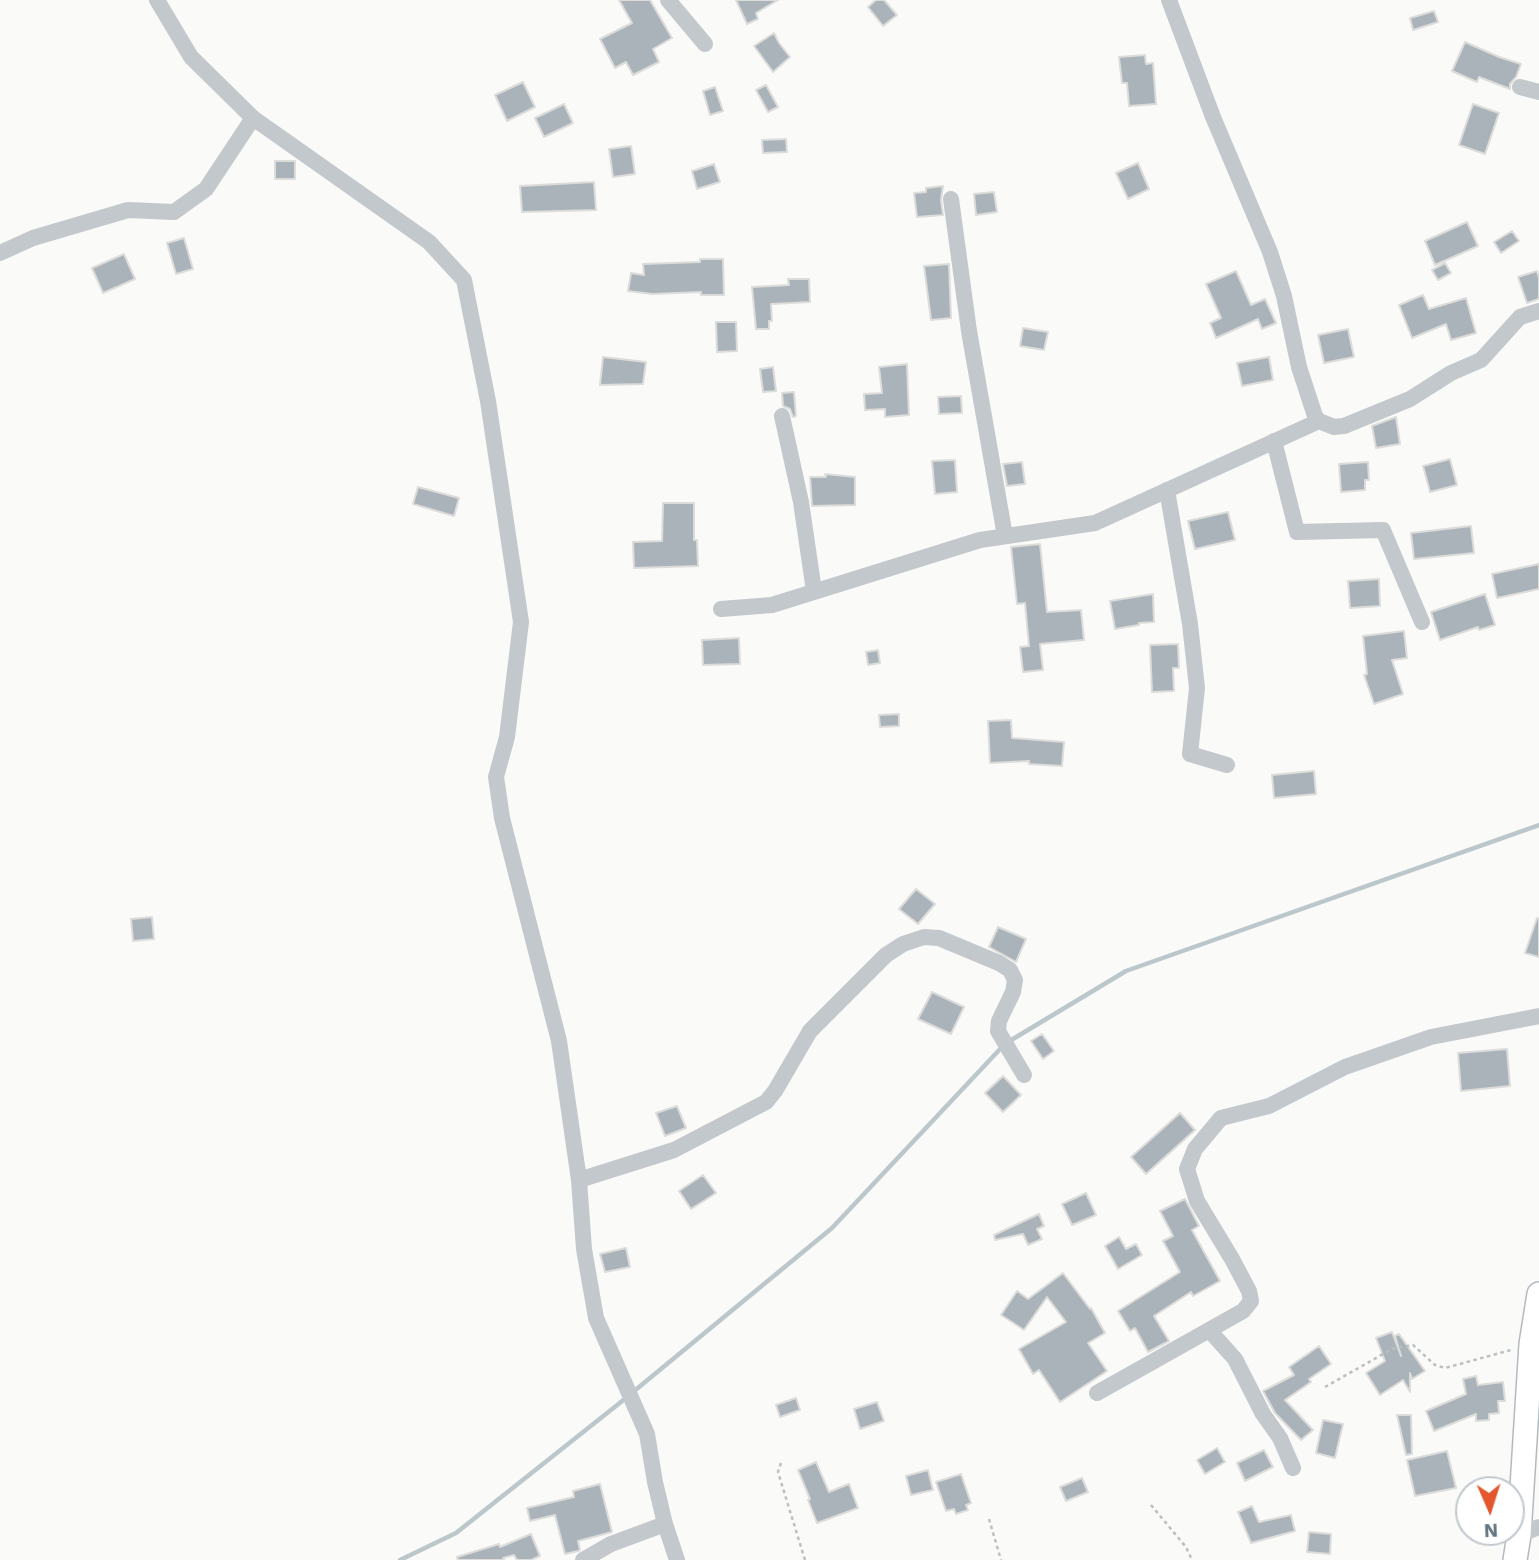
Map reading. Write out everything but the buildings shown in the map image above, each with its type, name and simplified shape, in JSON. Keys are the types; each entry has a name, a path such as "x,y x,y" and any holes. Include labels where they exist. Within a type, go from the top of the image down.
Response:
{"main road":[{"path":"1515,1560 1529,1531 1531,1344 1539,1294"}],"street":[{"path":"156,0 191,57 253,118 429,242 464,280 488,401 520,622 507,737 496,777 502,818 559,1041 579,1180 584,1249 596,1318 647,1434 654,1482 677,1560"},
{"path":"668,0 705,44"},
{"path":"1169,0 1213,117 1270,253 1284,296 1299,367 1319,421 1334,427 1344,426 1410,399 1451,373 1481,360 1520,317 1539,311"},
{"path":"1520,87 1539,92"},
{"path":"0,253 33,238 128,210 174,212 206,189 253,118"},
{"path":"951,199 969,331 1005,536"},
{"path":"782,416 801,502 814,591"},
{"path":"722,609 772,605 980,540 1095,523 1319,421"},
{"path":"1274,441 1297,532 1383,530 1422,622"},
{"path":"1167,490 1190,624 1197,688 1191,754 1227,765"},
{"path":"579,1180 674,1150 766,1102 810,1031 886,955 903,944 923,937 939,938 1010,970 1014,980 1013,992 999,1021 998,1031 1024,1075"},
{"path":"1097,1393 1243,1311 1251,1301 1249,1291 1232,1259 1197,1201 1187,1169 1195,1149 1221,1118 1269,1106 1345,1066 1431,1037 1539,1016"},
{"path":"1209,1330 1235,1359 1263,1414 1280,1438 1293,1468"},
{"path":"583,1560 611,1544 665,1524"}],"path":[{"path":"1325,1387 1392,1349 1413,1345 1435,1365 1445,1368 1531,1344"},
{"path":"781,1463 778,1472 805,1560"},
{"path":"1150,1505 1186,1547 1192,1560"},
{"path":"989,1519 1001,1560"}],"waterway":[{"path":"1008,1042 1126,971 1539,825"},
{"path":"633,1392 832,1228 1002,1047"},
{"path":"400,1560 456,1533 626,1398"}]}
